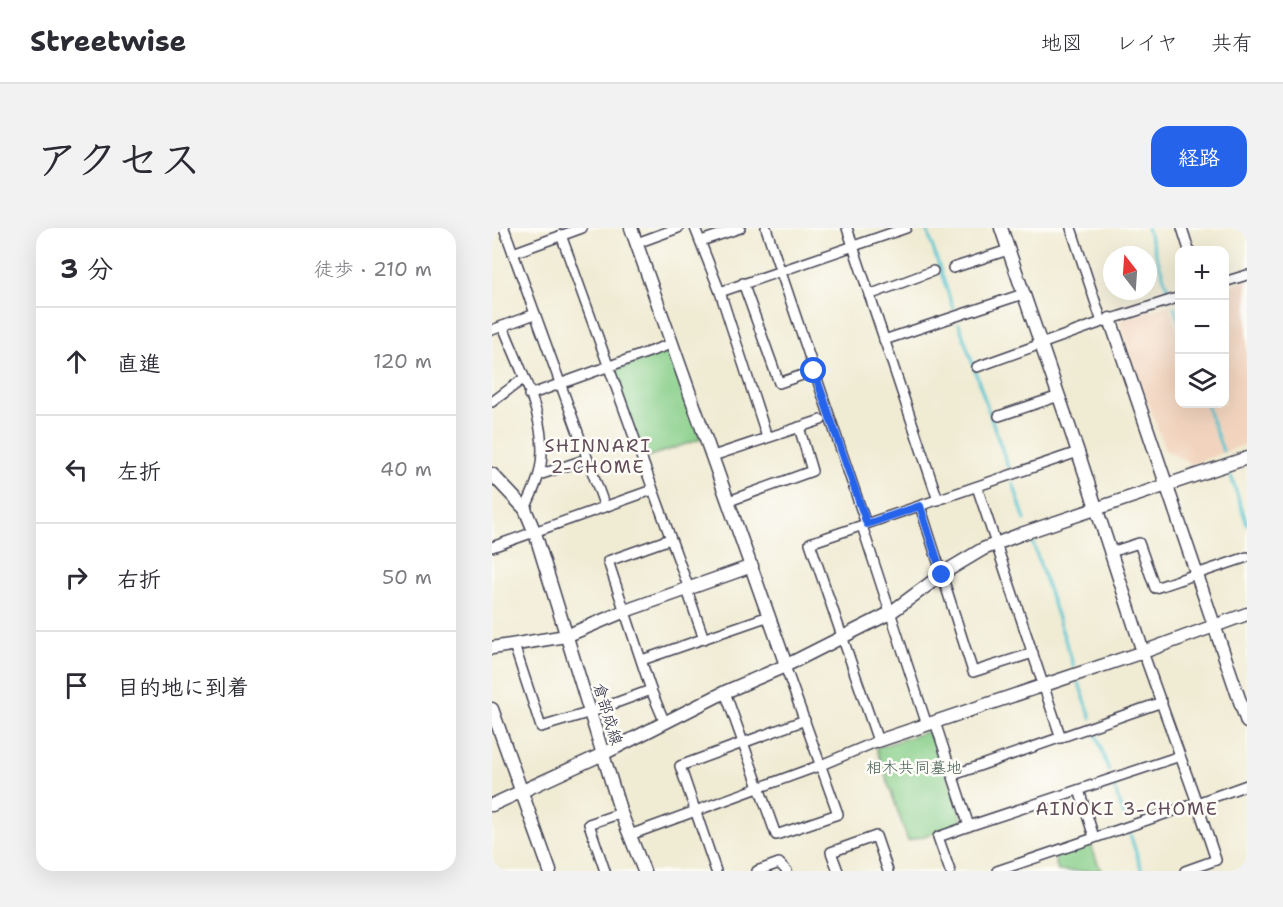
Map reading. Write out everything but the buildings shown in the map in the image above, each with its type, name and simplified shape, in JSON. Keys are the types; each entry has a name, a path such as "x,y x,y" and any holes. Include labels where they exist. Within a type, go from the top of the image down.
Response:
{"street":[{"path":"504,228 605,507"},
{"path":"513,253 582,228"},
{"path":"631,228 752,566 837,814 776,835 725,692"},
{"path":"637,243 678,228"},
{"path":"695,228 720,292 767,437"},
{"path":"701,241 740,228"},
{"path":"766,228 864,525 890,613 931,724 953,775 969,826"},
{"path":"847,228 938,500"},
{"path":"720,292 906,228"},
{"path":"1001,228 1078,452 1143,652 1216,860 1185,871"},
{"path":"1071,228 1168,486 1247,722"},
{"path":"1182,228 1188,246"},
{"path":"561,236 704,639"},
{"path":"952,268 1008,250"},
{"path":"869,294 933,271"},
{"path":"1229,280 1247,275"},
{"path":"743,283 779,382 814,371"},
{"path":"884,340 1023,294"},
{"path":"976,368 1175,298"},
{"path":"492,330 535,314"},
{"path":"492,474 525,509 539,475 542,457 540,420 503,326"},
{"path":"529,394 671,344"},
{"path":"492,402 523,379"},
{"path":"999,416 1059,396"},
{"path":"713,456 820,420"},
{"path":"729,501 812,471 799,426"},
{"path":"878,741 810,543 1078,452"},
{"path":"492,805 603,754 725,692 786,665 890,613 942,575 983,549 1247,458"},
{"path":"539,475 587,459"},
{"path":"977,487 1061,738"},
{"path":"492,547 652,490"},
{"path":"920,506 974,672 1032,653"},
{"name":"倉部成線","path":"525,509 535,533 621,813 644,871"},
{"path":"665,723 651,690 608,561 670,539"},
{"path":"1111,552 1139,543 1155,588 1247,557"},
{"path":"492,648 566,636 626,610 752,566"},
{"path":"630,835 821,765 878,741 1143,652 1247,614"},
{"path":"642,660 769,616"},
{"path":"514,645 541,728 651,690"},
{"path":"953,775 1162,702"},
{"path":"492,709 550,871"},
{"path":"716,871 680,766 805,720"},
{"path":"950,871 938,837 1180,756"},
{"path":"997,871 1247,785"},
{"path":"1079,790 1094,837"},
{"path":"605,871 589,824 621,813"},
{"path":"838,871 831,852 876,836 888,871"},
{"path":"757,871 779,863 787,871"}],"shaded area":[{"path":"1247,280 1247,444 1192,464 1165,450 1120,324 1122,320 1169,305 1175,323 1175,408 1229,408 1229,286"}],"green space":[{"path":"669,351 701,439 644,458 613,371"},
{"name":"相木共同墓地","path":"929,731 934,734 962,819 958,825 908,841 876,748"},
{"path":"1091,845 1101,871 1058,871 1054,857"}],"waterway":[{"path":"1147,228 1169,292"},
{"path":"927,230 953,308"},
{"path":"959,324 1008,467"},
{"path":"1207,408 1223,451"},
{"path":"1231,476 1247,524"},
{"path":"1013,483 1025,520"},
{"path":"1033,543 1074,667"},
{"path":"1079,683 1091,718"},
{"path":"1096,734 1109,771"},
{"path":"1114,787 1125,818"},
{"path":"1130,834 1142,871"}],"district":[{"name":"SHINNARI 2-CHOME","path":"598,456"},
{"name":"AINOKI 3-CHOME","path":"1127,809"}],"route":[{"path":"814,371 867,524 920,506 942,575"}]}
